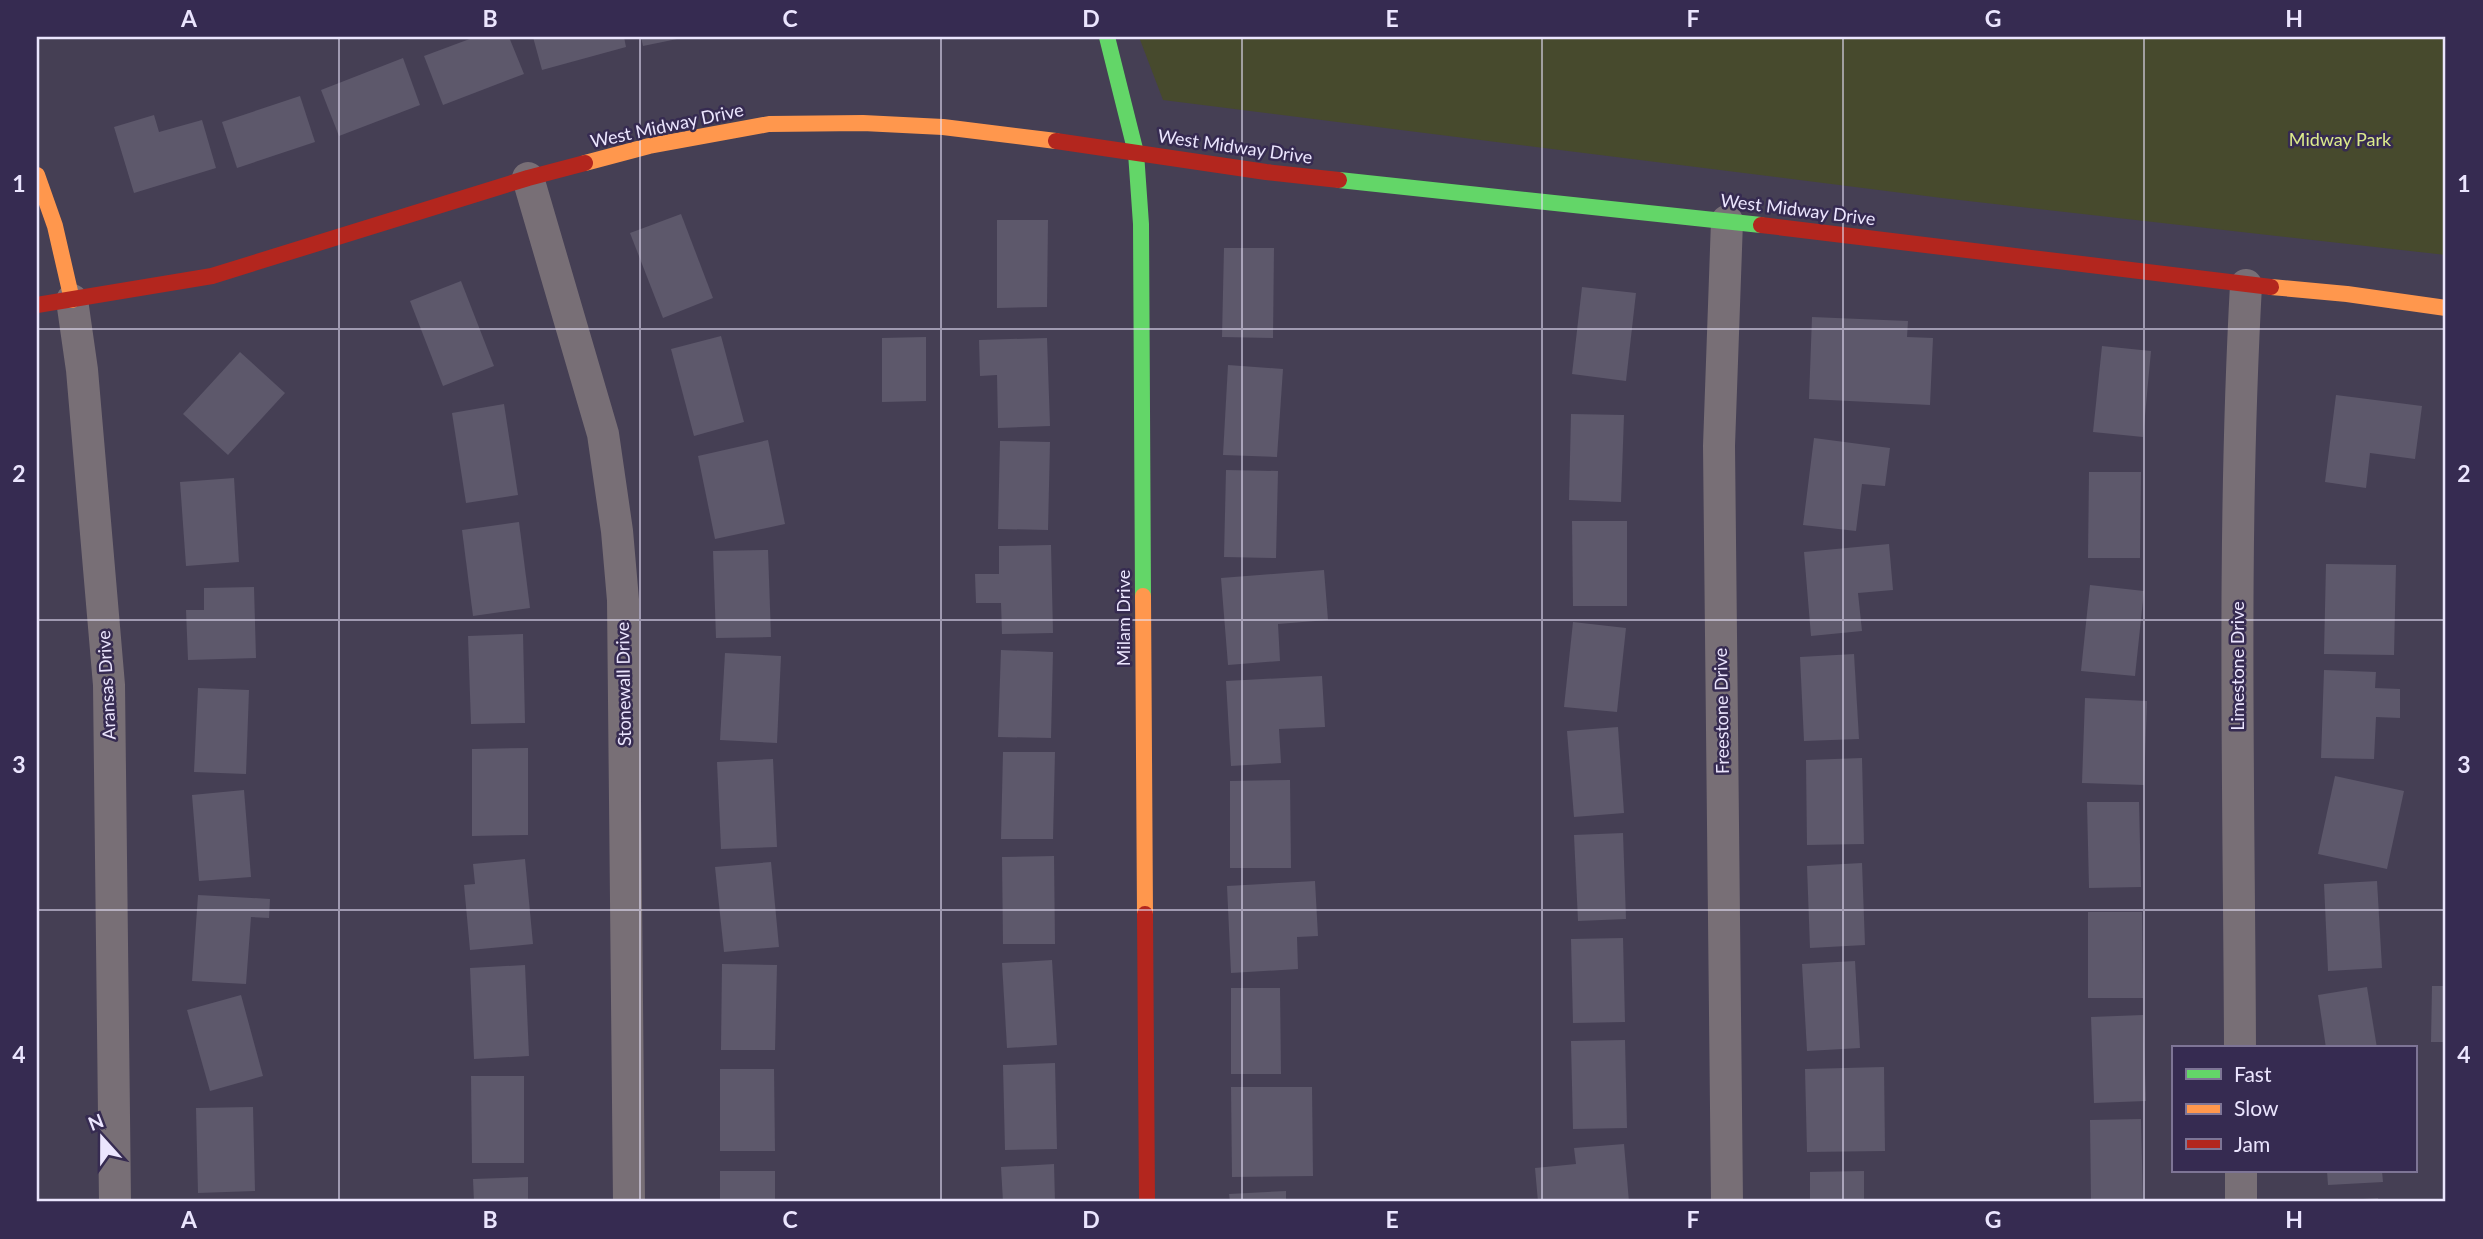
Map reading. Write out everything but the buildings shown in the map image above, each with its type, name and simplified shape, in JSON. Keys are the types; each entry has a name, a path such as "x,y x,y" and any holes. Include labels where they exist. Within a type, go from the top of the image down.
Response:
{"street":[{"name":"Milam Drive","path":"1107,37 1136,153 1141,238 1147,1202"},
{"name":"West Midway Drive","path":"37,305 212,276 528,178 649,146 769,124 863,123 943,127 1266,173 1727,221 2446,308"},
{"name":"Aransas Drive","path":"37,175 55,226 72,300 82,370 109,685 115,1202"},
{"name":"Stonewall Drive","path":"528,178 604,434 617,531 623,600 629,1202"},
{"name":"Freestone Drive","path":"1727,221 1719,446 1727,1202"},
{"name":"Limestone Drive","path":"2240,1046 2237,546 2239,411 2246,285"},
{"path":"2241,1172 2241,1202"}],"green space":[{"name":"Midway Park","path":"1139,37 2446,37 2446,255 1942,198 1163,100"}],"traffic: fast":[{"path":"1107,37 1136,153 1141,224 1143,596"},
{"path":"1339,180 1761,225"}],"traffic: slow":[{"path":"585,163 649,146 769,124 863,123 943,127 1056,141"},
{"path":"37,175 55,226 72,300"},
{"path":"2271,287 2347,294 2446,308"},
{"path":"1143,596 1145,914"}],"traffic: jam":[{"path":"1056,141 1339,180"},
{"path":"37,305 212,276 528,178 585,163"},
{"path":"1761,225 2271,287"},
{"path":"1145,914 1147,1202"}]}
